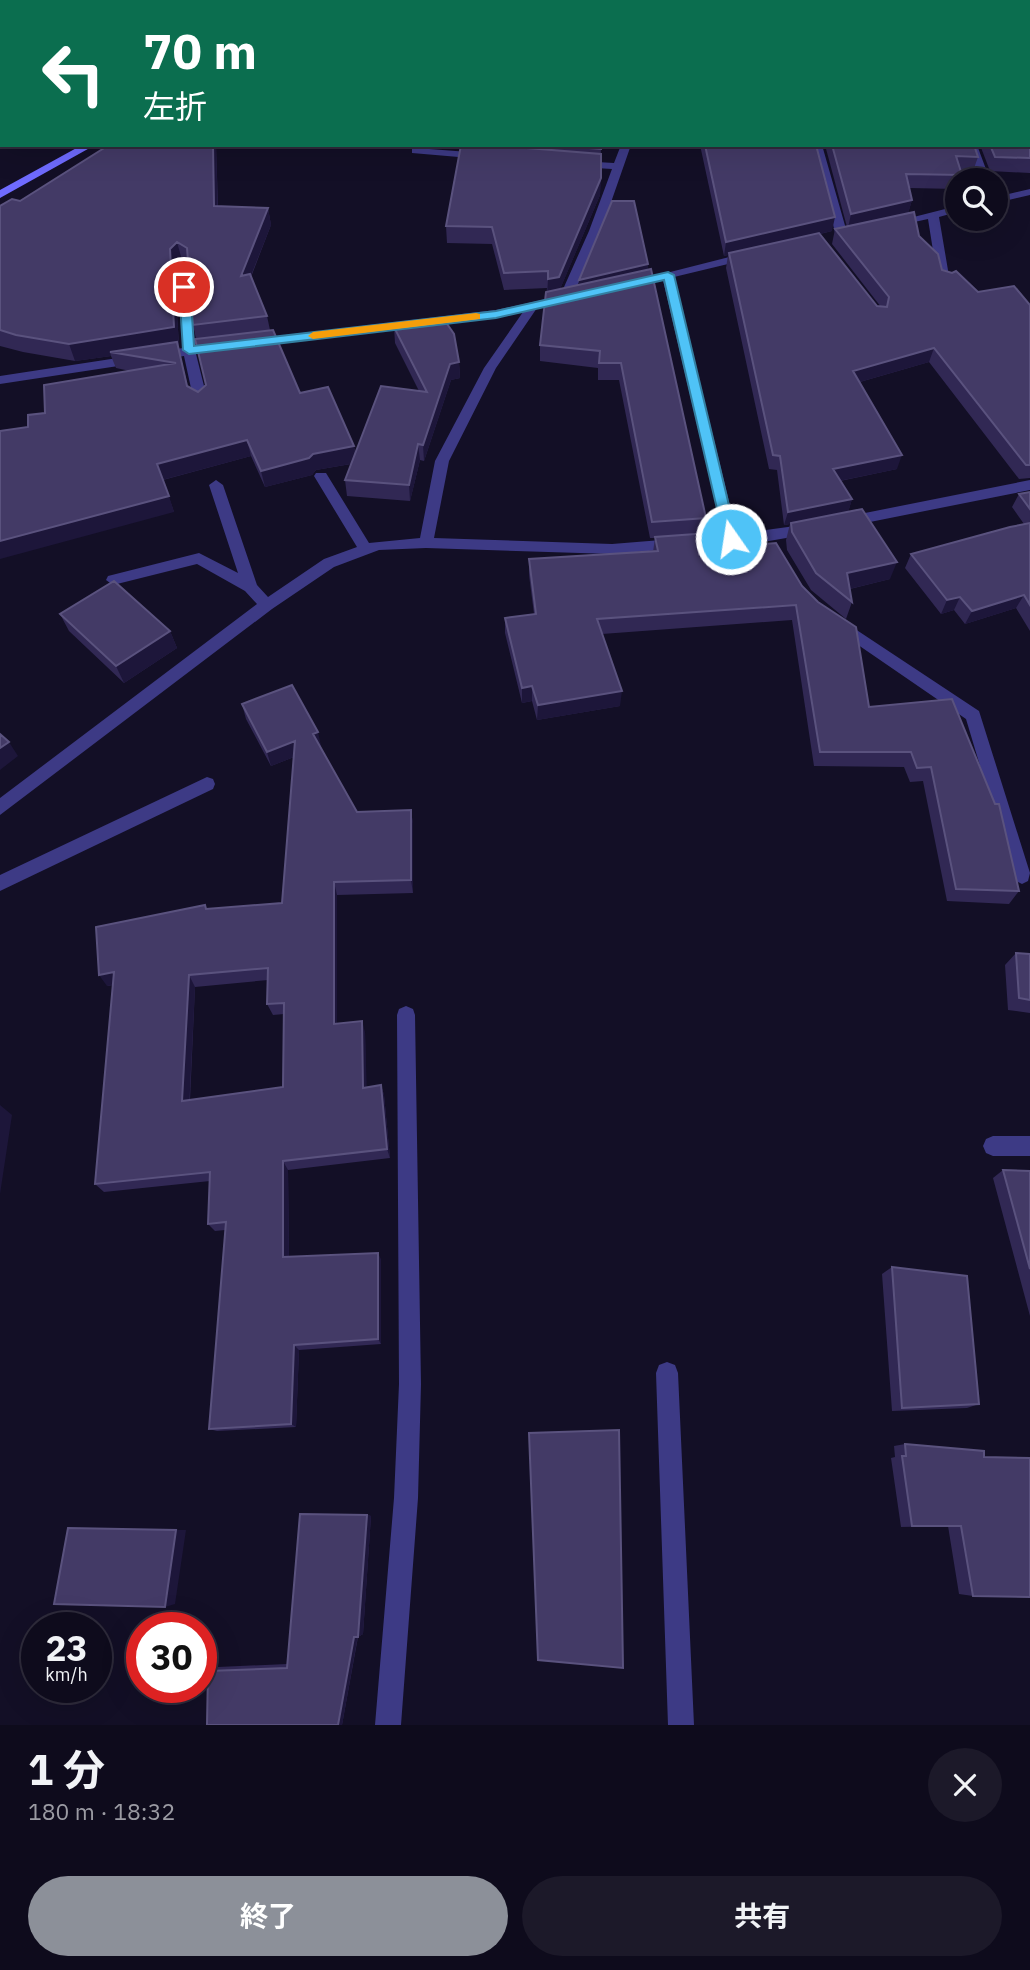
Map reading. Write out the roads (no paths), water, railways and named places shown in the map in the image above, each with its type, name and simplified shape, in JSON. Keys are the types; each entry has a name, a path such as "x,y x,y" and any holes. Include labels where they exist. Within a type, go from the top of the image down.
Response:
{"main road":[{"path":"0,195 86,147"}],"street":[{"path":"0,380 189,350 496,314 571,297 625,147"},
{"path":"818,147 842,235"},
{"path":"973,147 981,168"},
{"path":"416,151 499,158"},
{"path":"565,163 618,166"},
{"path":"1008,197 1030,192"},
{"path":"881,227 945,212"},
{"path":"933,214 944,282"},
{"path":"617,287 769,251"},
{"path":"183,266 189,350 201,402"},
{"path":"668,275 731,539"},
{"path":"426,542 442,461 490,368 533,306"},
{"path":"321,477 366,549"},
{"path":"216,485 250,587"},
{"path":"0,808 268,605 329,563 378,545 426,542 612,549 731,539 772,542 1030,485"},
{"path":"113,580 199,558 250,587 268,605"},
{"path":"819,611 974,715 1022,876"},
{"path":"0,883 207,784"},
{"path":"388,1725 406,1498 410,1384 406,1015"},
{"path":"993,1146 1030,1146"},
{"path":"667,1373 681,1725"}]}
